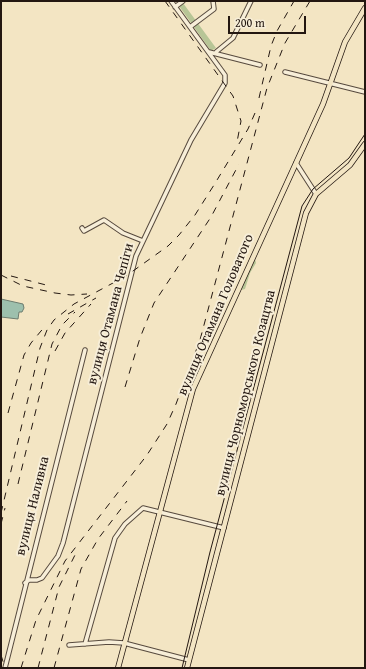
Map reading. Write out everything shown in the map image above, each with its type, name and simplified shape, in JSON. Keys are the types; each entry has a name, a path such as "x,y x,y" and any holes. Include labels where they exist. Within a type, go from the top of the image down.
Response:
{"main road":[{"name":"вулиця Отамана Головатого","path":"118,668 193,389 331,84 345,42 365,8"},
{"name":"вулиця Чорноморського Козацтва","path":"187,668 307,207 316,194 350,165 365,144"}],"street":[{"name":"вулиця Отамана Чепіги","path":"25,583 27,580 37,580 42,578 58,556 63,544 136,256 191,140 225,83 225,75 171,1"},
{"path":"175,7 183,1"},
{"path":"190,27 214,9 213,1"},
{"path":"216,52 233,38 251,1"},
{"path":"209,52 216,52 260,65"},
{"path":"285,72 365,92"},
{"path":"296,163 316,194"},
{"path":"82,228 84,231 104,220 123,233 143,241"},
{"name":"вулиця Наливна","path":"5,668 25,583 85,350"},
{"path":"86,644 117,534 124,524 143,508 224,528"},
{"path":"69,645 124,643 189,660"}],"shaded area":[{"path":"183,3 216,48 211,51 179,6"},
{"path":"255,259 256,263 250,273 245,289 241,290"},
{"path":"1,299 23,304 24,308 22,312 19,312 18,319 1,317"}],"tram line":[{"path":"182,668 210,552 302,206 313,189 349,158 365,134"}],"railway":[{"path":"165,1 233,96 241,121 237,142"},
{"path":"259,98 271,46 277,31 294,1"},
{"path":"21,668 36,620 65,561 147,455 167,424 176,404 200,340 267,88 285,43 310,1"},
{"path":"1,513 40,348 47,330 54,320 74,304 126,276 168,246 179,235 195,215 214,185 248,129 255,113"},
{"path":"125,387 140,338 154,303 211,217 239,164"},
{"path":"1,275 23,286 55,293 71,295 87,294"},
{"path":"11,276 50,286"},
{"path":"68,314 96,298"},
{"path":"55,351 65,333 91,304"},
{"path":"18,484 52,344 62,325 75,312"},
{"path":"8,413 24,355 31,343 46,325"},
{"path":"54,668 81,569 98,539 127,501"},
{"path":"1,524 5,508"},
{"path":"38,668 59,587 77,551"},
{"path":"1,655 5,668"}]}
